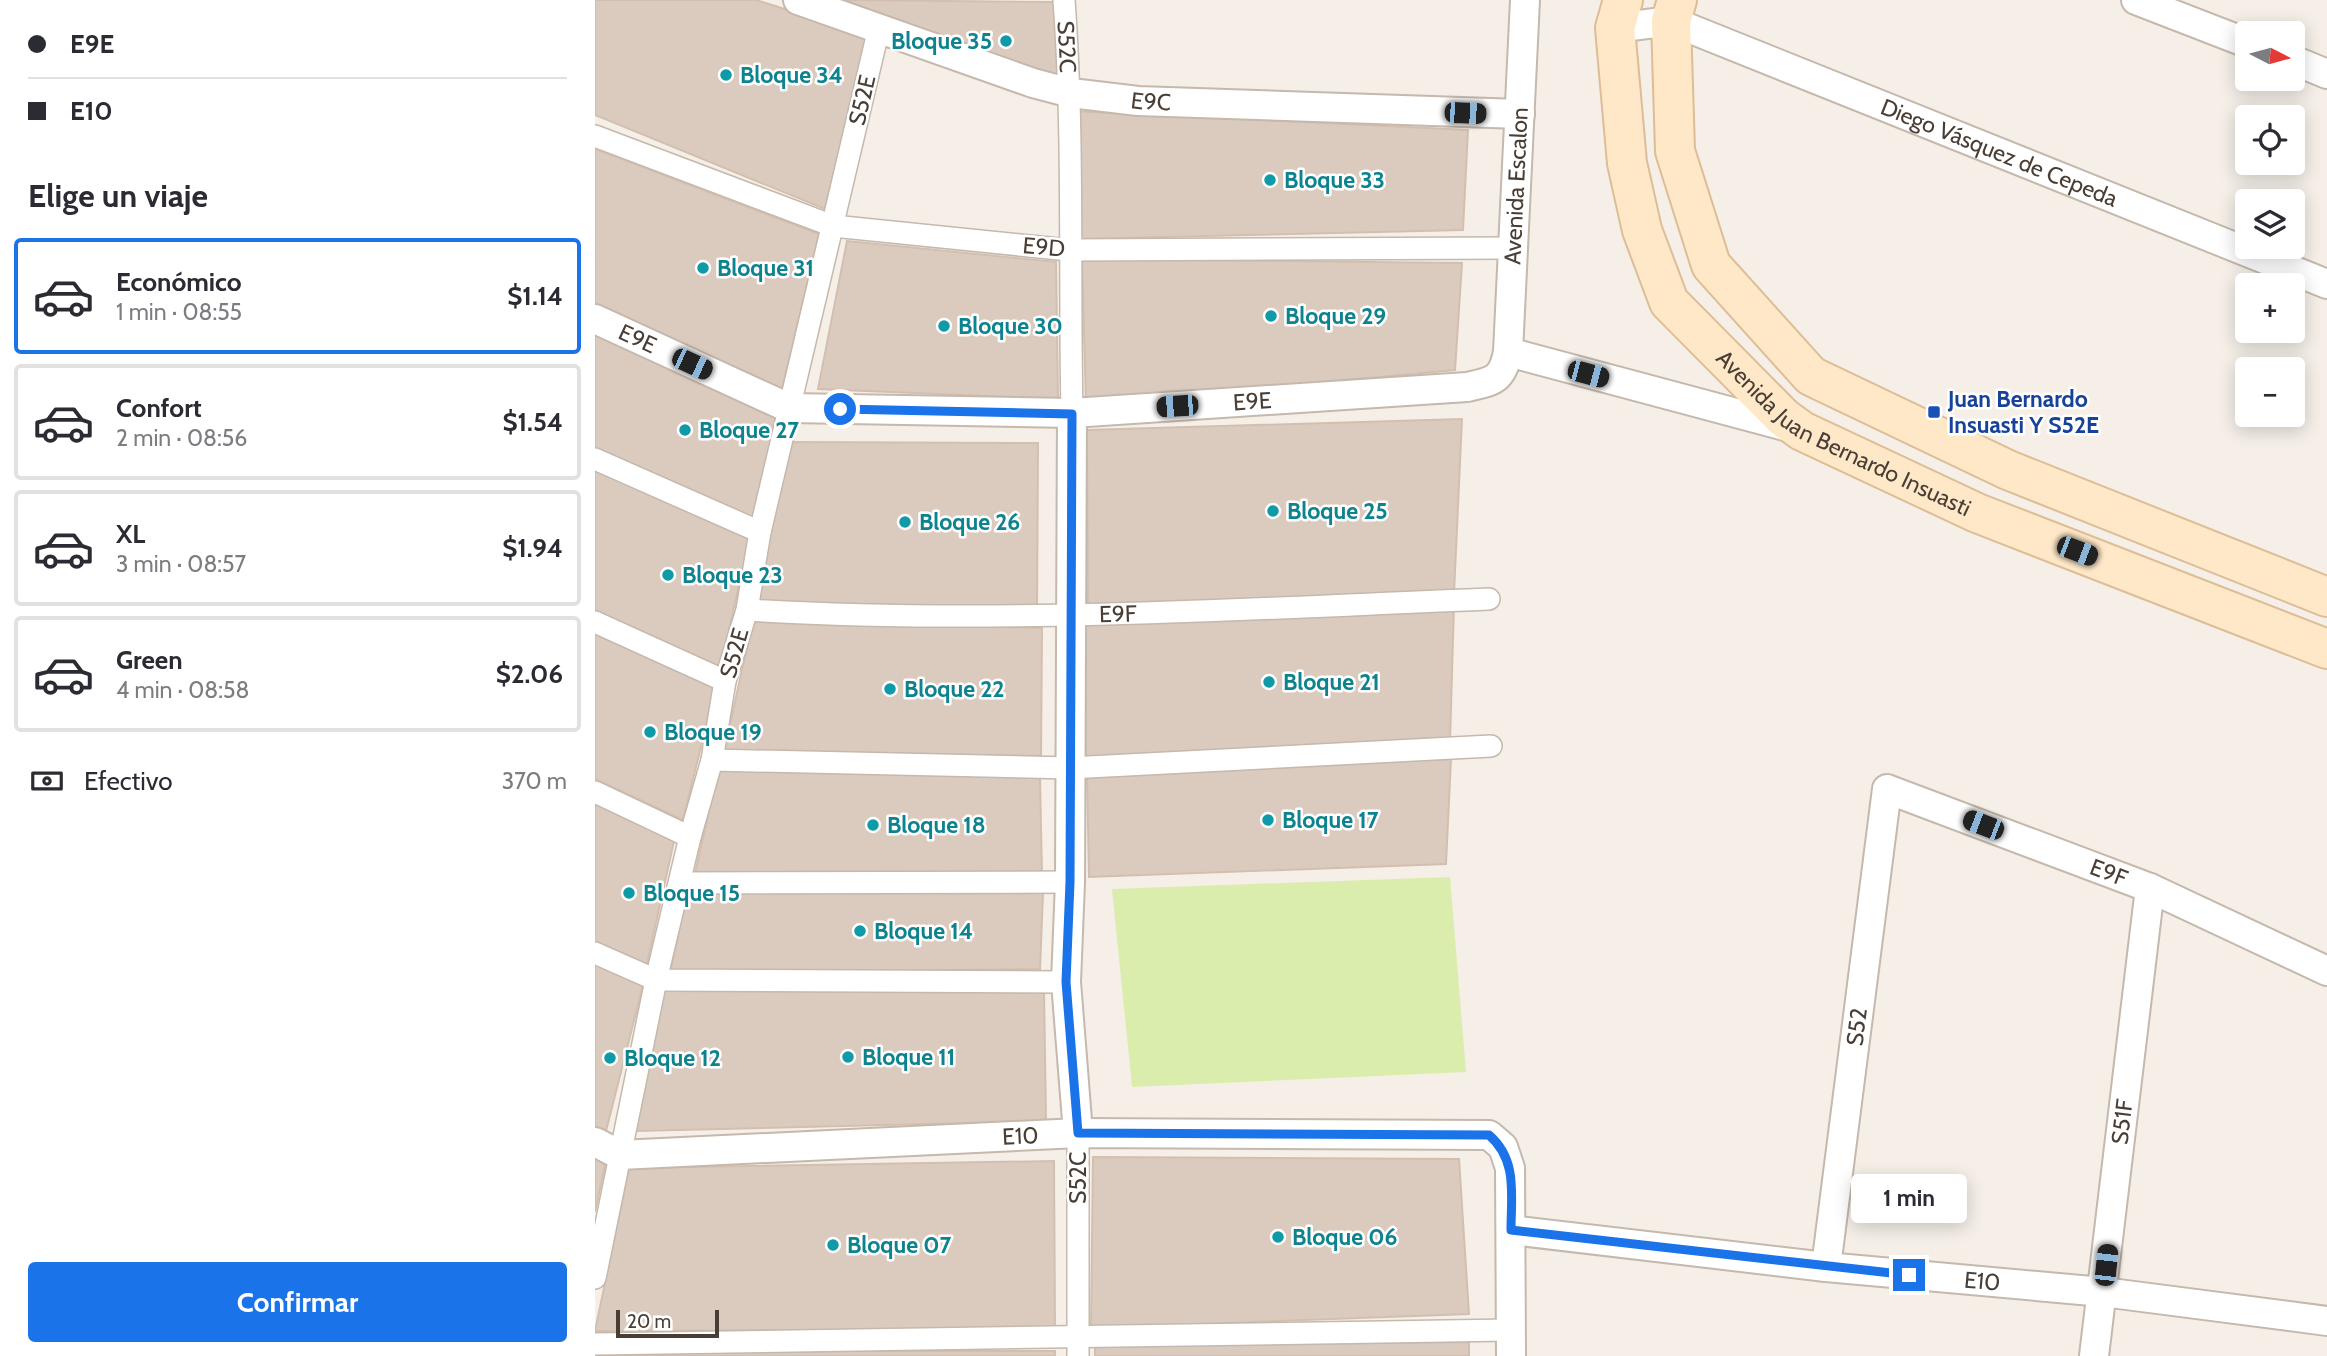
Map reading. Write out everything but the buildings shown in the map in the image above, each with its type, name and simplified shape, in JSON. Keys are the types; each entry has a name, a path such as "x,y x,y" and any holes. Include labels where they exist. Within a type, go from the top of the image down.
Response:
{"main road":[{"name":"Avenida Juan Bernardo Insuasti","path":"1674,10 1675,151 1711,265 1811,376 2007,470 2327,597"},
{"name":"Avenida Juan Bernardo Insuasti","path":"1619,14 1627,163 1642,230 1669,302 1784,418 1802,431 1977,513 2327,649"}],"street":[{"name":"E9C","path":"799,0 1033,83 1071,93 1138,101 1520,114"},
{"name":"S52C","path":"1064,0 1071,93 1069,250 1072,414 1070,882 1066,982 1078,1133 1077,1348"},
{"name":"Avenida Escalon","path":"1506,362 1525,0"},
{"path":"2146,4 2189,0"},
{"path":"2146,4 2235,38"},
{"path":"1619,14 1674,10"},
{"name":"Diego Vásquez de Cepeda","path":"1674,10 2327,284"},
{"name":"S52E","path":"595,1278 656,980 690,837 712,760 725,681 747,610 760,532 879,28"},
{"path":"2305,65 2327,74"},
{"name":"E9D","path":"595,136 833,226 1069,250 1511,248"},
{"name":"E9E","path":"595,319 789,408 1072,414 1467,387 1493,381 1506,362"},
{"path":"1506,362 1802,431"},
{"path":"595,458 760,532"},
{"name":"E9F","path":"747,610 873,617 1071,616 1489,599"},
{"path":"595,622 725,681"},
{"path":"712,760 1069,768 1491,746"},
{"name":"E9F","path":"1887,789 2150,888 2327,971"},
{"name":"S52","path":"1826,1267 1887,789"},
{"path":"595,792 690,837"},
{"path":"681,883 1070,882"},
{"name":"S51F","path":"2094,1356 2150,888"},
{"path":"595,953 656,980 1066,982"},
{"name":"E10","path":"620,1155 1078,1133 1489,1135 1503,1147 1510,1168 1511,1230 1826,1267 2103,1292 2327,1321"},
{"path":"595,1142 620,1155"},
{"path":"595,1344 1077,1348 1510,1343 1511,1230"}],"green space":[{"path":"1450,877 1466,1072 1132,1087 1112,889"}],"place":[{"name":"Bloque 35","path":"1006,41"},
{"name":"Bloque 34","path":"726,75"},
{"name":"Bloque 33","path":"1270,180"},
{"name":"Bloque 31","path":"703,268"},
{"name":"Bloque 29","path":"1271,316"},
{"name":"Bloque 30","path":"944,326"},
{"name":"Juan Bernardo Insuasti Y S52E","path":"1934,412"},
{"name":"Bloque 27","path":"685,430"},
{"name":"Bloque 25","path":"1273,511"},
{"name":"Bloque 26","path":"905,522"},
{"name":"Bloque 23","path":"668,575"},
{"name":"Bloque 21","path":"1269,682"},
{"name":"Bloque 22","path":"890,689"},
{"name":"Bloque 19","path":"650,732"},
{"name":"Bloque 17","path":"1268,820"},
{"name":"Bloque 18","path":"873,825"},
{"name":"Bloque 15","path":"629,893"},
{"name":"Bloque 14","path":"860,931"},
{"name":"Bloque 11","path":"848,1057"},
{"name":"Bloque 12","path":"610,1058"},
{"name":"Bloque 06","path":"1278,1237"},
{"name":"Bloque 07","path":"833,1245"}],"route":[{"path":"840,409 1072,414 1070,882 1066,982 1078,1133 1489,1135 1503,1147 1510,1168 1511,1230 1909,1275"}]}
